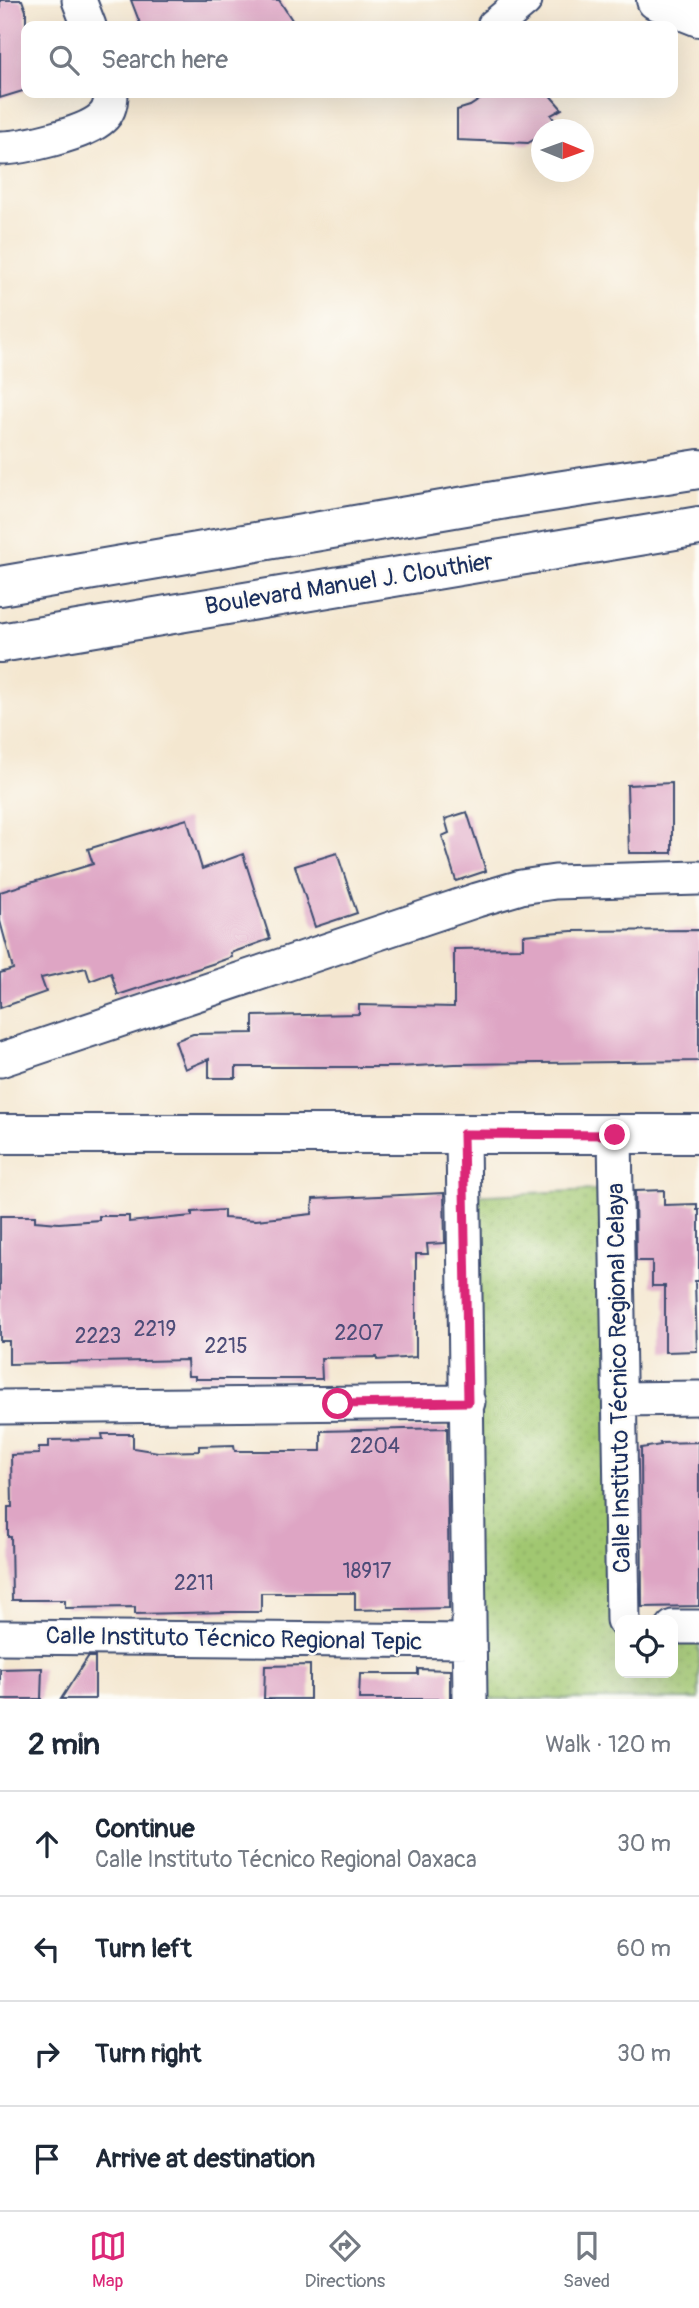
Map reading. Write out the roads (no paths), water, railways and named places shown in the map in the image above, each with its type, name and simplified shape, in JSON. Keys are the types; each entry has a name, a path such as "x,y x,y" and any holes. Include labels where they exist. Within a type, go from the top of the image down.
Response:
{"main road":[{"path":"656,0 699,17"},
{"path":"0,586 699,468"},
{"name":"Boulevard Manuel J. Clouthier","path":"0,643 699,526"},
{"path":"0,1134 699,1134"}],"street":[{"path":"79,0 87,21"},
{"path":"500,21 525,0"},
{"path":"0,148 29,146 89,126 103,117 111,98"},
{"path":"0,1060 521,887 555,882 699,878"},
{"path":"463,1134 470,1699"},
{"name":"Calle Instituto Técnico Regional Celaya","path":"615,1135 623,1615"},
{"path":"619,1399 699,1398"},
{"path":"0,1407 468,1402"},
{"path":"678,1627 699,1627"},
{"name":"Calle Instituto Técnico Regional Tepic","path":"0,1637 469,1641"}]}
